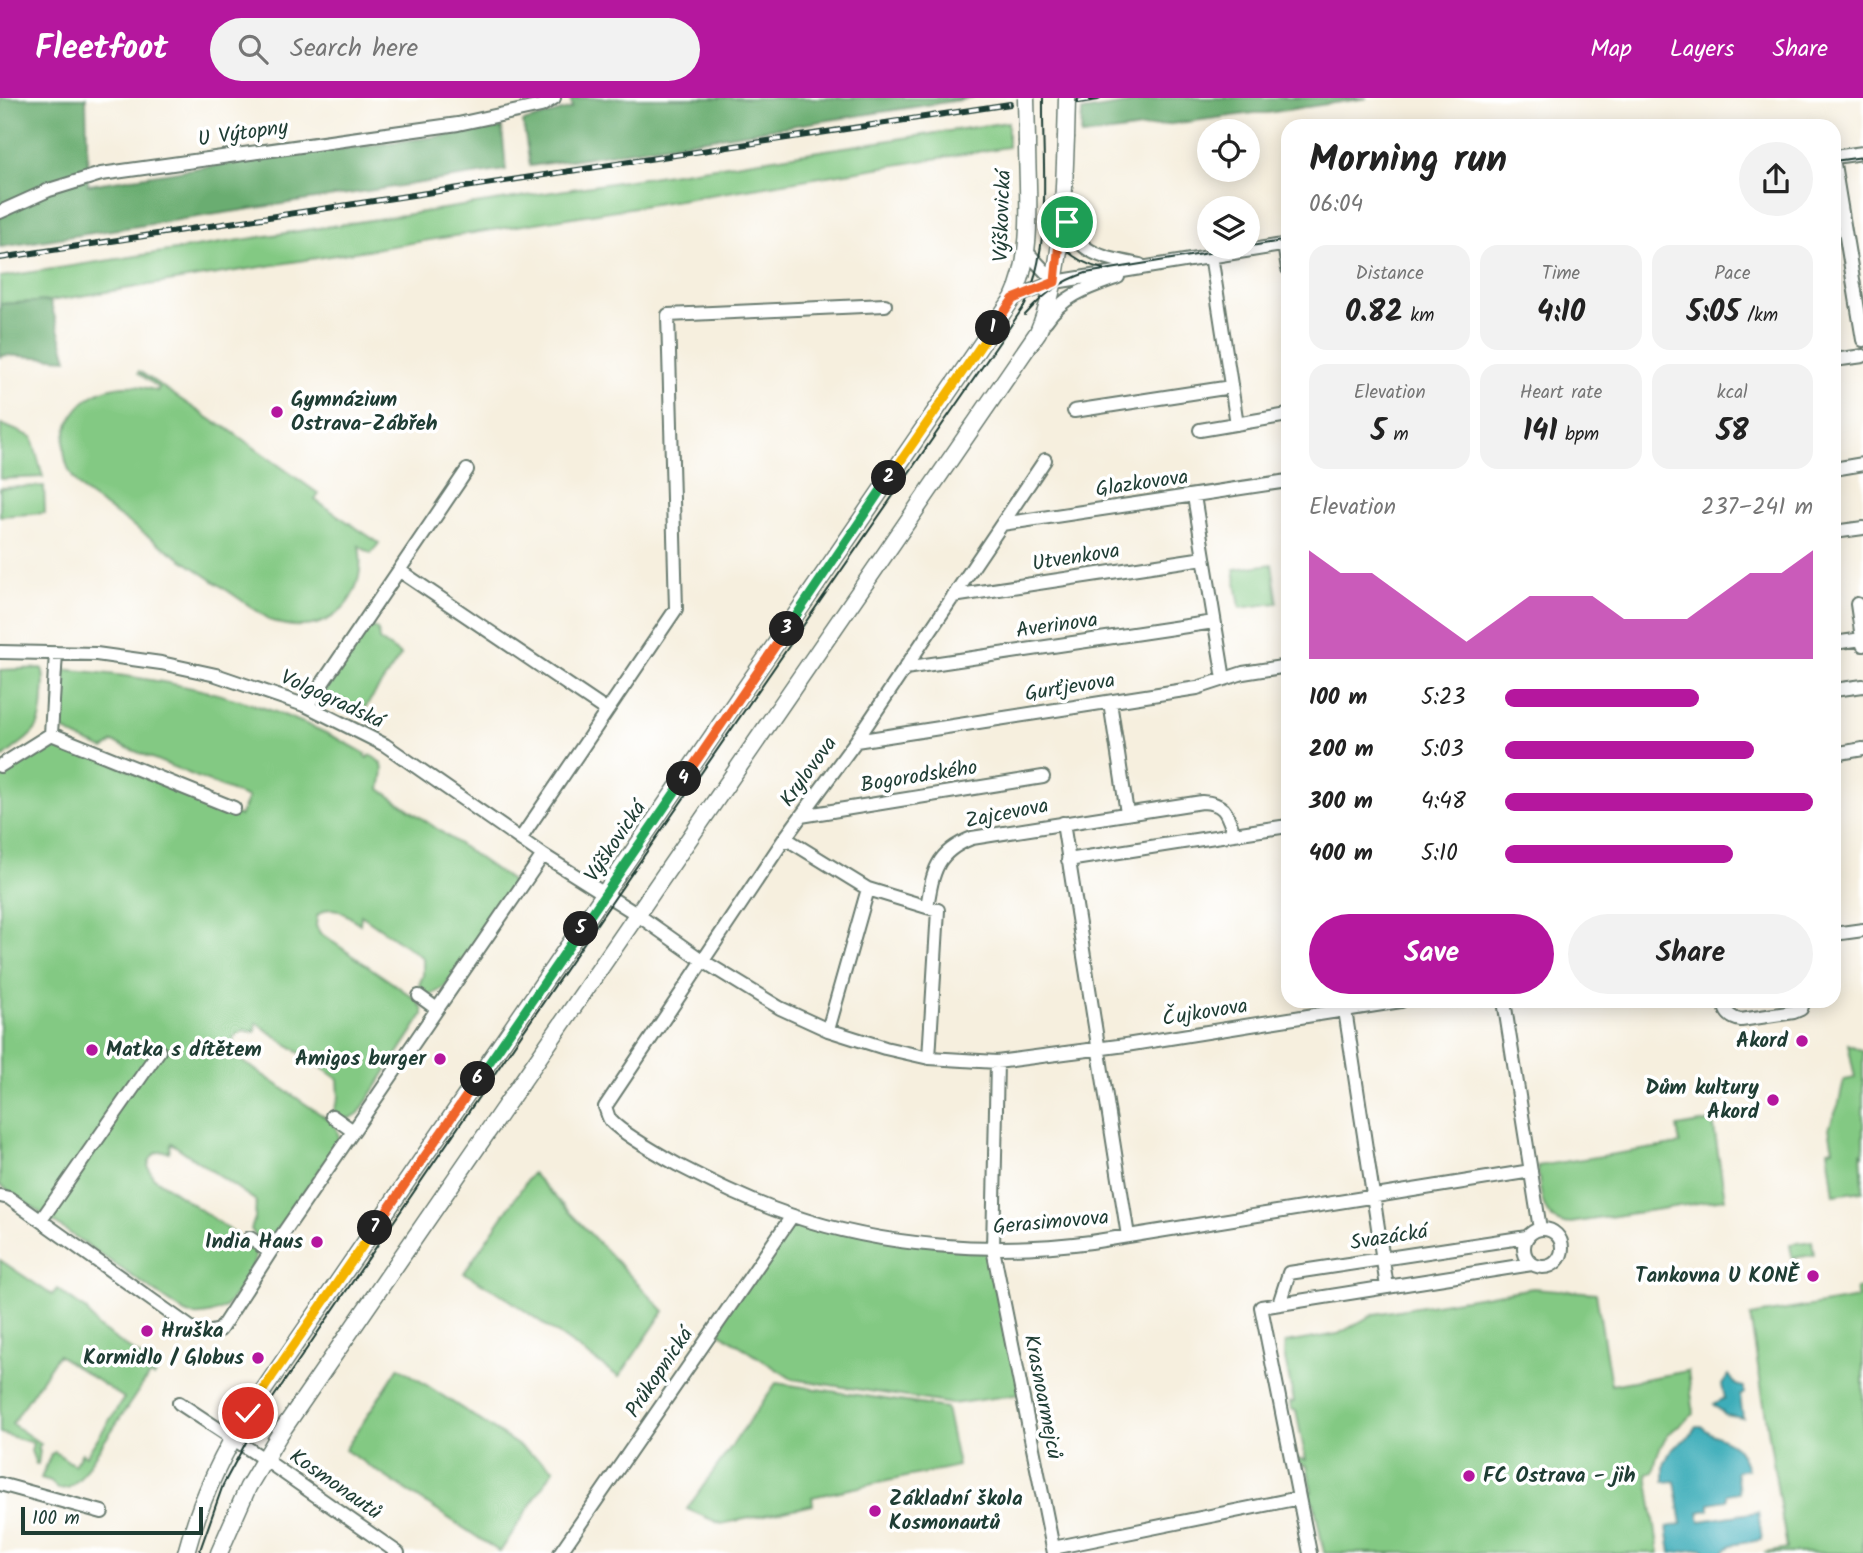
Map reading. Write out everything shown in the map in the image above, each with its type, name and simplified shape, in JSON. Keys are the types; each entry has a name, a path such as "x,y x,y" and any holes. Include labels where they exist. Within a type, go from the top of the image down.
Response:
{"street":[{"name":"U Výtopny","path":"0,212 49,190 101,174 458,124 541,106 554,98"},
{"name":"Výškovická","path":"186,1553 202,1504 232,1438 1013,299 1026,251 1026,98"},
{"path":"1038,332 1055,282 1063,202 1067,98"},
{"path":"1841,156 1863,153"},
{"path":"1063,202 1067,222 1090,252 1104,258 1147,267"},
{"path":"1841,204 1863,340"},
{"path":"1260,248 1281,245"},
{"path":"1841,247 1848,246"},
{"path":"1026,251 1055,282"},
{"path":"1013,299 1055,282 1197,258"},
{"path":"1212,259 1237,424"},
{"path":"219,1553 234,1516 264,1459 1052,311 1068,298 1147,267"},
{"path":"521,838 676,609 668,315 886,305"},
{"path":"1841,359 1863,356"},
{"path":"1074,411 1231,387"},
{"path":"1200,430 1281,416"},
{"name":"Krylovova","path":"605,1107 785,838 856,741 1045,460"},
{"path":"1841,468 1863,464"},
{"path":"307,706 467,470"},
{"name":"Glazkovova","path":"1002,524 1281,482"},
{"path":"1194,496 1224,679"},
{"path":"1841,531 1863,528"},
{"name":"Utvenkova","path":"953,596 1204,558"},
{"path":"400,571 607,711"},
{"path":"1857,604 1863,645"},
{"name":"Averinova","path":"905,668 1214,622"},
{"path":"1841,642 1862,639"},
{"name":"Volgogradská","path":"0,652 96,654 170,665 216,675 307,706 384,745 543,855 606,893"},
{"path":"51,734 56,653"},
{"name":"Gurťjevova","path":"856,741 1197,688 1243,673 1281,667"},
{"path":"1841,690 1863,686"},
{"path":"1110,702 1127,813"},
{"path":"0,766 51,734"},
{"path":"51,734 234,808"},
{"path":"1841,753 1863,749"},
{"name":"Bogorodského","path":"801,816 1043,777"},
{"name":"Zajcevova","path":"932,908 932,876 941,857 955,845 972,838 1202,802 1214,802 1226,811 1234,834"},
{"path":"1062,823 1128,1236"},
{"path":"1068,860 1281,827"},
{"path":"785,838 868,889 932,908 929,1058"},
{"path":"0,1196 9,1198 41,1220 194,1330 206,1333 220,1330 270,1252 543,855"},
{"path":"828,1030 868,889"},
{"name":"Čujkovova","path":"606,893 703,961 780,1008 828,1030 885,1048 929,1058 997,1062 1098,1049 1357,1008"},
{"path":"1841,933 1863,930"},
{"path":"419,996 437,1009"},
{"path":"1505,1008 1540,1229"},
{"path":"1726,1008 1733,1018 1741,1020 1794,1012 1801,1008"},
{"path":"1345,1010 1387,1287"},
{"path":"41,1220 159,1051"},
{"name":"Krasnoarmejců","path":"997,1062 993,1249 1054,1550"},
{"name":"Gerasimovova","path":"605,1107 610,1121 661,1156 731,1192 792,1216 905,1241 993,1249 1035,1248 1128,1236 1531,1171"},
{"path":"332,1116 353,1131"},
{"name":"Průkopnická","path":"560,1553 792,1216"},
{"path":"1310,1553 1261,1307 1532,1264 1548,1267 1556,1263 1562,1254 1558,1236 1550,1230 1540,1229 1527,1237 1524,1251 1532,1264"},
{"name":"Svazácká","path":"1279,1304 1289,1273 1527,1237"},
{"path":"250,1238 270,1252"},
{"name":"Kosmonautů","path":"179,1403 398,1553"},
{"path":"0,1484 102,1511"},
{"path":"1054,1550 1299,1498"}],"green space":[{"path":"0,98 86,98 88,185 502,128 506,170 0,247"},
{"path":"570,98 973,98 530,166 523,122 572,108"},
{"path":"1162,98 1367,98 1081,136 1082,111"},
{"path":"1008,122 1008,147 50,301 0,304 0,277"},
{"path":"50,301 67,359 4,355 0,357 0,304"},
{"path":"139,371 224,426 319,494 315,500 379,543 371,554 359,546 357,584 350,599 339,612 325,621 309,625 291,626 272,621 88,495 72,476 65,455 65,434 73,415 87,399 107,389 130,386 157,391 159,388 138,373"},
{"path":"1,424 32,437 43,477 0,479"},
{"path":"44,486 45,513 0,516 0,488"},
{"path":"1272,564 1278,603 1240,608 1234,569"},
{"path":"374,627 378,631 379,640 401,655 360,715 324,691 365,630"},
{"path":"42,668 42,709 37,727 4,757 0,754 0,670"},
{"path":"58,669 138,678 217,694 255,705 330,735 366,754 368,758 370,755 380,762 383,773 380,789 510,880 514,886 445,987 431,995 423,993 419,985 423,975 423,958 361,915 360,924 334,909 323,911 317,916 316,926 320,933 417,1000 423,1015 359,1113 348,1118 339,1117 334,1110 339,1097 338,1079 256,1023 255,1032 244,1030 234,1037 232,1047 238,1058 332,1122 338,1138 337,1145 275,1233 262,1239 251,1229 256,1201 171,1143 169,1152 158,1152 151,1158 148,1166 153,1177 250,1244 256,1253 249,1273 234,1297 225,1307 212,1313 187,1314 0,1185 0,768 46,748 66,747 78,749 240,816 248,798 113,742 104,749 63,729 56,714"},
{"path":"1848,1044 1863,1051 1863,1191 1834,1195 1828,1150 1833,1149 1829,1128 1844,1080 1855,1078"},
{"path":"1713,1121 1725,1199 1564,1224 1556,1221 1546,1209 1537,1166 1680,1144 1677,1127"},
{"path":"532,1173 664,1311 619,1377 504,1296 464,1273"},
{"path":"792,1216 839,1229 993,1249 1022,1394 952,1404 792,1379 714,1329"},
{"path":"1812,1241 1814,1255 1792,1258 1790,1244"},
{"path":"0,1260 52,1295 57,1289 86,1310 98,1327 159,1369 154,1377 149,1375 79,1479 68,1488 57,1489 51,1481 41,1478 51,1454 55,1452 74,1465 82,1453 86,1456 124,1398 58,1355 12,1424 41,1444 38,1448 38,1464 31,1451 33,1443 0,1433"},
{"name":"FC Ostrava - jih","path":"1533,1288 1596,1293 1611,1385 1688,1371 1694,1414 1666,1438 1658,1453 1654,1472 1647,1474 1659,1553 1324,1553 1314,1503 1304,1497 1303,1490 1312,1492 1307,1466 1298,1463 1297,1458 1306,1460 1296,1411 1291,1409 1290,1402 1294,1402 1284,1354 1285,1343 1338,1334 1374,1314"},
{"path":"1863,1288 1863,1553 1764,1553 1787,1549 1750,1316 1858,1298 1856,1289"},
{"path":"399,1367 554,1469 500,1552 345,1450"},
{"path":"776,1383 946,1408 958,1466 812,1497 813,1505 721,1524 687,1509"}],"water":[{"path":"1729,1375 1736,1385 1744,1387 1744,1393 1740,1396 1743,1418 1725,1415 1714,1404 1725,1398 1722,1385"},
{"path":"1696,1426 1701,1426 1738,1449 1747,1469 1736,1471 1739,1492 1727,1494 1727,1500 1709,1503 1709,1510 1698,1512 1700,1521 1758,1512 1762,1540 1731,1545 1722,1553 1708,1553 1702,1549 1671,1553 1667,1527 1682,1524 1675,1481 1664,1482 1664,1465 1672,1449 1690,1436"}],"tram line":[{"path":"199,1553 223,1485 258,1420 1025,305 1034,281 1043,230 1043,98"},
{"path":"1841,160 1863,157"},
{"path":"1046,211 1049,222 1065,249 1081,261 1103,269"},
{"path":"1025,315 1053,290 1086,273 1281,241"}],"railway":[{"path":"1079,101 1098,98"},
{"path":"0,258 1010,104"}],"place":[{"name":"Gymnázium Ostrava-Zábřeh","path":"277,412"},
{"name":"Akord","path":"1802,1041"},
{"name":"Matka s dítětem","path":"92,1050"},
{"name":"Amigos burger","path":"440,1059"},
{"name":"Dům kultury Akord","path":"1773,1100"},
{"name":"India Haus","path":"317,1242"},
{"name":"Tankovna U KONĚ","path":"1813,1276"},
{"name":"Hruška","path":"147,1331"},
{"name":"Kormidlo / Globus","path":"258,1358"},
{"name":"FC Ostrava - jih","path":"1469,1476"},
{"name":"Základní škola Kosmonautů","path":"875,1511"}],"route":[{"path":"248,1413 1013,299 1055,282 1063,202 1067,222"}]}
